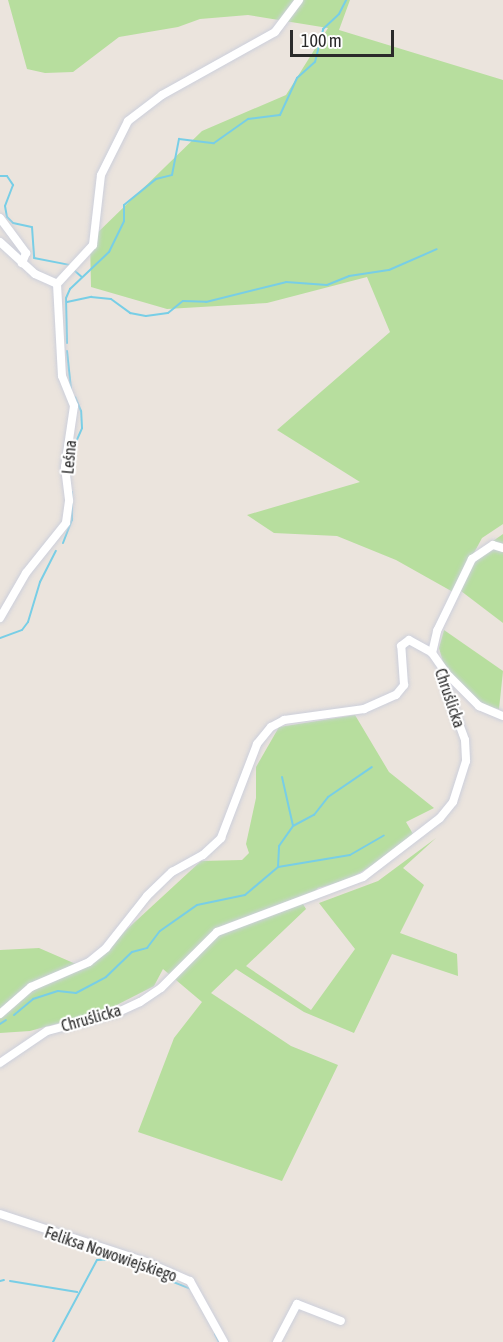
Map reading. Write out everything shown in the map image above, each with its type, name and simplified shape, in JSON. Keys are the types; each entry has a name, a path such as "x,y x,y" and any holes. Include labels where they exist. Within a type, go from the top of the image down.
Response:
{"street":[{"path":"0,242 35,274 54,282 93,245 101,175 128,121 162,95 275,32 299,0"},
{"path":"0,218 26,253 22,263"},
{"name":"Leśna","path":"0,618 26,573 66,524 69,501 65,467 74,406 62,376 54,282"},
{"path":"432,653 437,631 472,559 493,545 503,548"},
{"name":"Chruślicka","path":"0,1014 31,987 89,962 106,948 147,896 172,872 203,855 221,838 257,744 271,727 284,720 364,709 396,695 404,685 401,646 410,640 432,653 446,673 446,688 465,740 466,761 453,802 440,818 363,877 217,932 161,988 140,1002 119,1012 47,1031 0,1063"},
{"path":"446,673 479,706 503,716"},
{"name":"Feliksa Nowowiejskiego","path":"0,1214 146,1262 190,1281 224,1342"},
{"path":"277,1342 297,1304 341,1321"}],"green space":[{"path":"8,0 350,0 339,30 503,80 503,524 482,538 453,592 396,560 337,536 274,533 247,515 360,482 277,430 390,332 367,277 267,303 167,309 91,287 90,240 202,131 286,95 328,28 248,15 200,19 178,27 119,37 73,72 45,73 27,69"},
{"path":"503,534 503,623 461,591 472,564 486,546"},
{"path":"444,630 503,671 499,709 484,706 461,686 443,662 439,648"},
{"path":"355,715 389,772 434,808 406,822 413,834 381,860 348,880 318,888 303,904 306,909 246,966 311,1010 355,949 319,903 378,881 436,838 403,868 424,885 400,933 457,954 458,976 392,954 354,1033 304,1012 236,969 211,993 291,1046 338,1065 282,1181 138,1132 174,1038 202,1002 163,969 154,986 107,1010 30,1031 0,1033 0,950 39,948 85,968 201,861 242,860 249,853 246,844 256,798 256,767 279,727"}],"waterway":[{"path":"67,343 66,298 70,289 109,252 124,221 124,205 156,179 172,175 179,139 214,143 248,119 280,115 297,78 315,62 323,29 339,14 346,0"},
{"path":"0,176 7,176 13,185 5,206 7,217 13,223 32,227 34,258 69,265"},
{"path":"67,302 91,297 111,299 130,313 146,316 168,313 183,301 206,302 286,282 327,285 349,276 389,270 437,249"},
{"path":"75,271 82,277"},
{"path":"67,351 71,389"},
{"path":"69,471 71,453 82,428 81,411 75,397"},
{"path":"63,543 72,520 72,492"},
{"path":"0,638 22,630 28,622 40,582 56,551"},
{"path":"14,1015 33,999 58,991 76,993 106,977 132,952 147,948 160,931 197,905 245,895 278,867 279,846 293,826 314,815 328,797 372,767"},
{"path":"282,777 293,826"},
{"path":"278,867 350,855 384,835"},
{"path":"0,1024 6,1020"},
{"path":"53,1342 97,1260 116,1259 191,1289"},
{"path":"0,1281 4,1280"},
{"path":"10,1281 77,1292"},
{"path":"215,1334 219,1342"}]}
